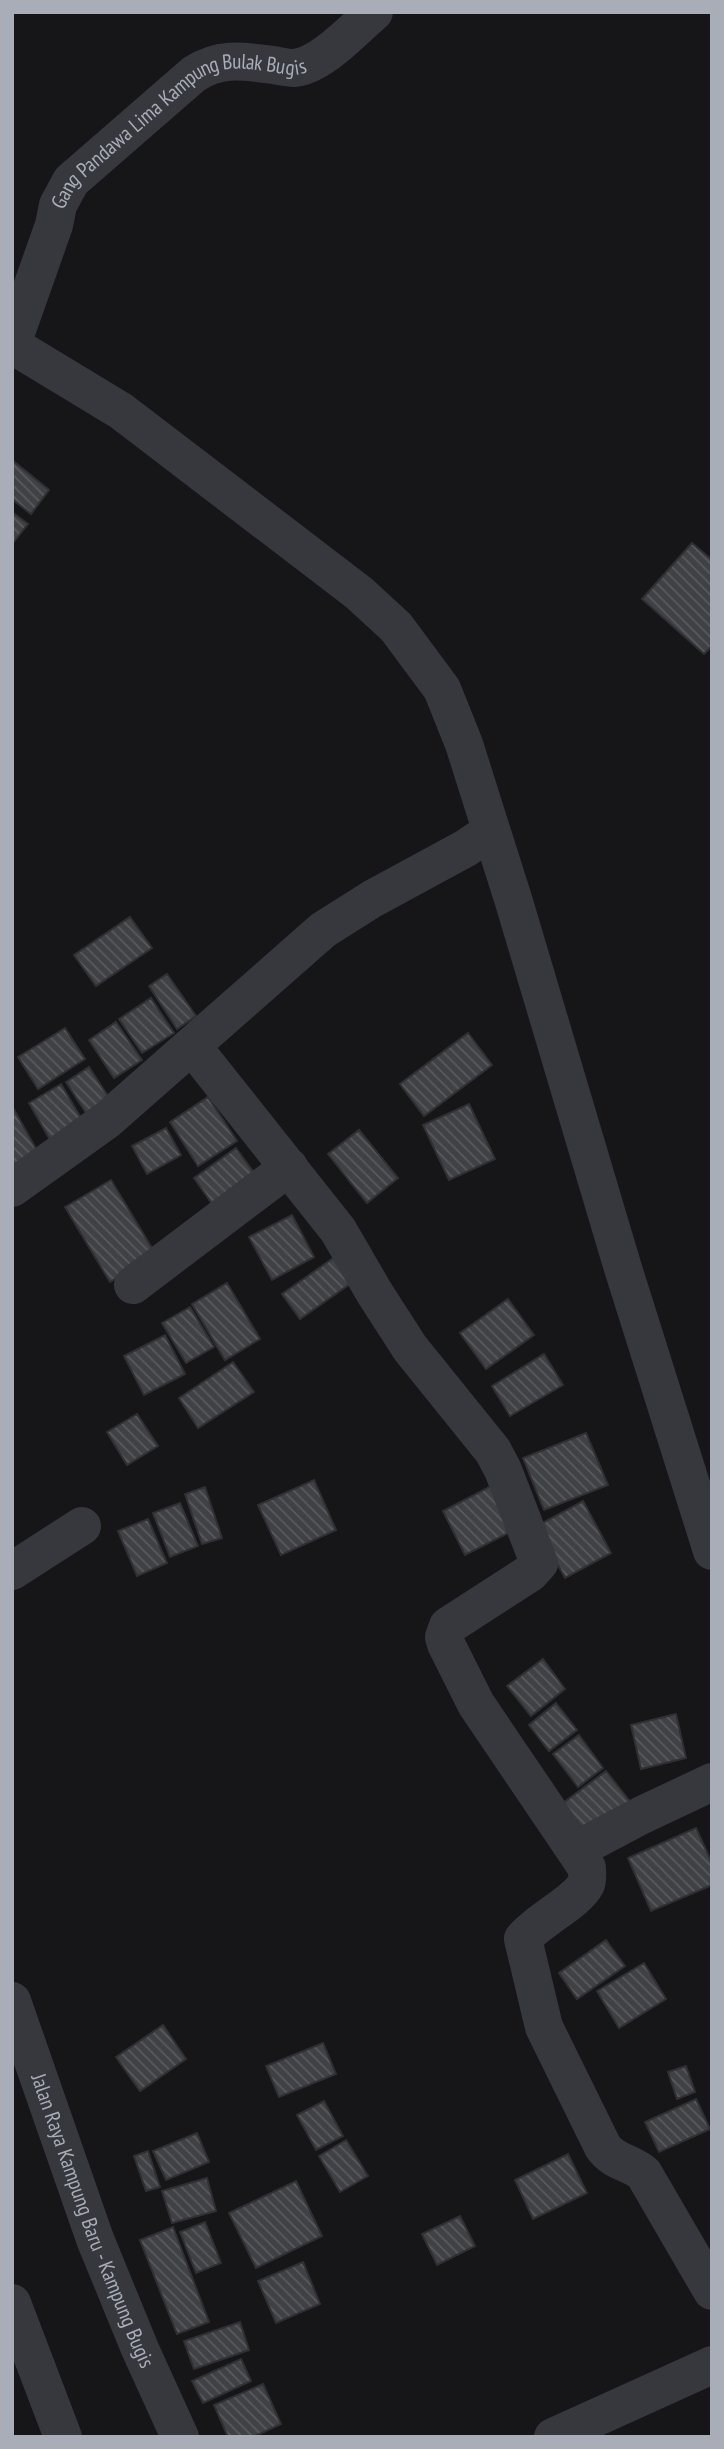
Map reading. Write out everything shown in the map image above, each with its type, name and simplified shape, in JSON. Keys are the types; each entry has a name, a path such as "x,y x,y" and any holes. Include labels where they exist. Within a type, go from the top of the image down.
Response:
{"street":[{"name":"Gang Pandawa Lima Kampung Bulak Bugis","path":"13,342 58,205 71,181 194,74 210,64 227,61 295,68 320,58 374,12"},
{"path":"13,342 121,411 359,593 396,627 427,667 451,708 712,1551"},
{"path":"12,1188 107,1119 323,930 491,831"},
{"path":"192,1046 338,1230 410,1348 480,1433 503,1469 539,1563 530,1573 448,1626 444,1637 476,1704 587,1868 587,1883 578,1894 523,1939 544,2027 603,2147 615,2160 645,2174 712,2291"},
{"path":"133,1285 289,1167"},
{"path":"12,1571 82,1526"},
{"path":"576,1850 712,1782"},
{"name":"Jalan Raya Kampung Baru - Kampung Bugis","path":"12,2001 95,2239 180,2437"},
{"path":"12,2303 62,2437"},
{"path":"553,2437 712,2365"}],"building":[{"path":"12,460 49,490 31,514 12,499"},
{"path":"12,512 28,524 12,544"},
{"path":"692,543 712,560 712,646 704,654 642,599"},
{"path":"130,917 152,948 96,986 74,955"},
{"path":"167,974 196,1016 177,1029 149,986"},
{"path":"151,998 174,1033 142,1053 119,1019"},
{"path":"116,1022 142,1060 114,1078 89,1040"},
{"path":"65,1028 85,1059 38,1089 18,1057"},
{"path":"468,1033 492,1065 424,1116 400,1084"},
{"path":"89,1067 115,1107 92,1122 66,1082"},
{"path":"61,1084 85,1125 53,1145 29,1103"},
{"path":"208,1097 237,1141 198,1166 170,1122"},
{"path":"469,1104 495,1159 449,1180 423,1125"},
{"path":"12,1106 39,1154 12,1169"},
{"path":"166,1128 181,1155 147,1174 132,1146"},
{"path":"359,1130 398,1178 367,1203 328,1154"},
{"path":"236,1148 260,1181 217,1211 194,1178"},
{"path":"111,1180 156,1255 110,1282 65,1207"},
{"path":"292,1215 314,1257 272,1280 249,1237"},
{"path":"339,1254 357,1279 300,1319 282,1294"},
{"path":"227,1283 260,1339 225,1360 192,1304"},
{"path":"508,1299 534,1335 486,1369 460,1333"},
{"path":"190,1307 214,1347 186,1363 162,1323"},
{"path":"165,1335 185,1374 144,1395 124,1356"},
{"path":"544,1354 563,1385 510,1416 492,1386"},
{"path":"233,1362 254,1392 198,1428 179,1398"},
{"path":"137,1414 158,1446 127,1465 107,1432"},
{"path":"586,1433 608,1485 544,1510 523,1458"},
{"path":"314,1480 336,1530 281,1555 258,1505"},
{"path":"497,1483 520,1527 465,1555 443,1511"},
{"path":"205,1487 222,1538 202,1544 185,1494"},
{"path":"583,1501 611,1553 565,1578 537,1526"},
{"path":"180,1503 198,1546 170,1557 153,1513"},
{"path":"148,1519 167,1563 137,1576 118,1531"},
{"path":"543,1659 565,1689 531,1716 507,1686"},
{"path":"556,1703 577,1730 549,1751 529,1725"},
{"path":"676,1714 686,1758 641,1769 631,1725"},
{"path":"579,1735 603,1768 578,1787 553,1754"},
{"path":"606,1771 632,1804 589,1837 563,1803"},
{"path":"696,1828 712,1863 712,1885 651,1911 628,1858"},
{"path":"606,1940 625,1966 577,1999 559,1973"},
{"path":"644,1963 666,1999 619,2028 597,1991"},
{"path":"163,2025 186,2059 140,2091 116,2057"},
{"path":"323,2043 336,2074 279,2097 266,2066"},
{"path":"686,2066 695,2092 677,2099 668,2072"},
{"path":"696,2099 710,2129 659,2152 645,2122"},
{"path":"324,2101 343,2136 316,2150 297,2115"},
{"path":"197,2133 209,2162 166,2180 153,2151"},
{"path":"346,2140 368,2176 340,2192 319,2156"},
{"path":"148,2151 160,2187 146,2191 134,2156"},
{"path":"568,2154 587,2193 533,2219 515,2180"},
{"path":"207,2178 216,2211 172,2223 162,2191"},
{"path":"296,2181 322,2236 256,2268 229,2213"},
{"path":"460,2216 475,2246 437,2265 422,2234"},
{"path":"205,2222 221,2263 196,2273 180,2232"},
{"path":"173,2227 209,2322 177,2334 140,2240"},
{"path":"303,2262 320,2304 276,2323 258,2281"},
{"path":"240,2322 249,2350 194,2369 184,2341"},
{"path":"241,2359 251,2381 203,2403 192,2381"},
{"path":"263,2384 281,2424 253,2437 228,2437 214,2405"}]}
